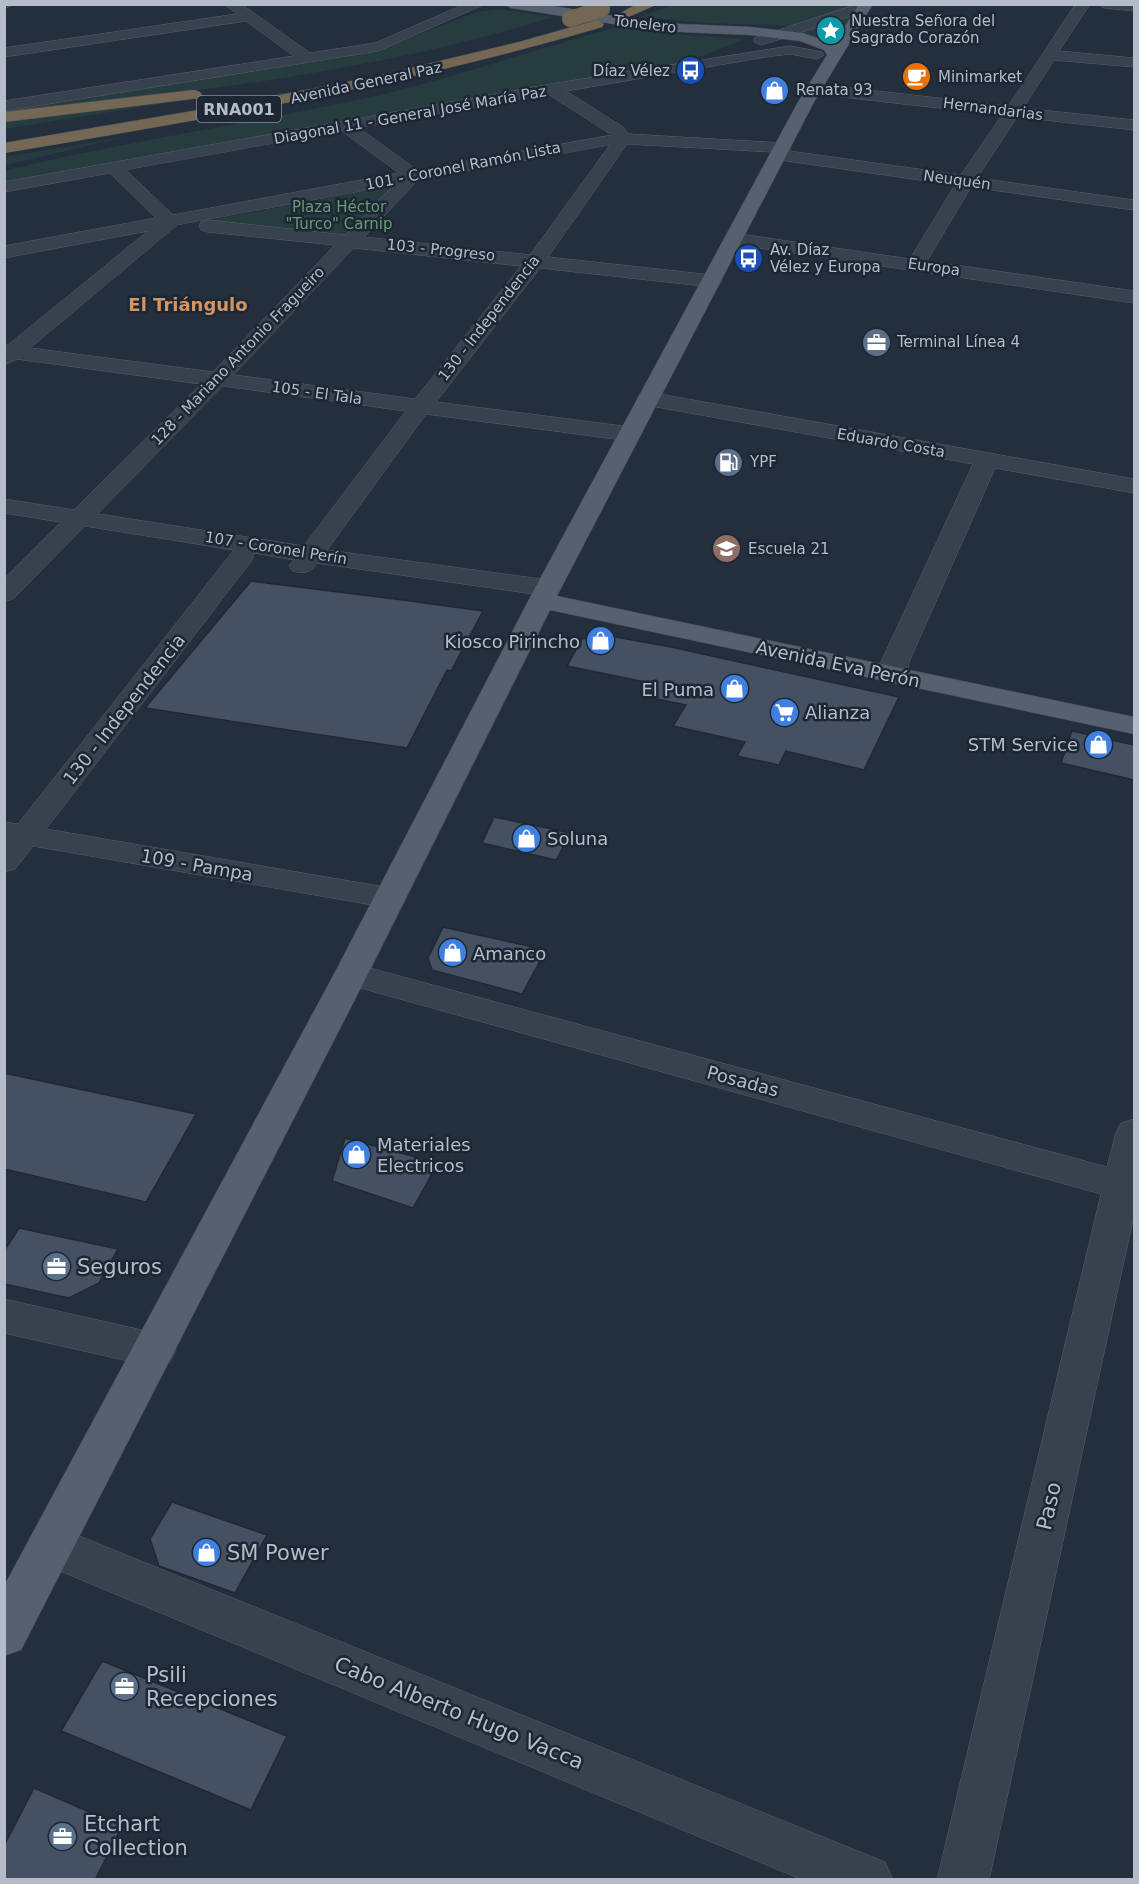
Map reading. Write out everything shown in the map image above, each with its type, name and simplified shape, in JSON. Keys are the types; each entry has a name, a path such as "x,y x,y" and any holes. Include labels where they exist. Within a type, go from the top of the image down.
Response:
{"highway":[{"name":"Avenida General Paz","path":"4,148 290,100 472,60 597,24 651,4"},
{"name":"Avenida General Paz","path":"4,136 275,91 454,52 607,7"},
{"path":"293,82 454,52"},
{"path":"57,155 351,96 472,60"},
{"path":"4,117 211,93"}],"main road":[{"name":"Tonelero","path":"512,4 658,27 750,31 779,35"},
{"path":"4,1634 155,1350 351,974 545,594 733,238 815,89 865,6"},
{"path":"779,35 831,63"},
{"path":"779,35 803,37 822,43 829,47 831,63"},
{"name":"Avenida Eva Perón","path":"545,594 894,669 1134,726"},
{"name":"Avenida Eva Perón","path":"894,669 1134,709"}],"street":[{"path":"231,4 307,58"},
{"name":"Avenida General Paz","path":"4,106 383,45 478,4"},
{"path":"916,264 966,181 1083,4"},
{"path":"1105,4 1134,8"},
{"path":"696,65 865,6"},
{"path":"4,53 248,17"},
{"name":"Diagonal 11 - General José María Paz","path":"4,187 696,65 783,51 800,51 817,55"},
{"path":"1050,55 1134,63"},
{"path":"551,89 617,130 622,138"},
{"name":"Hernandarias","path":"815,89 1134,125"},
{"path":"346,127 413,176"},
{"name":"101 - Coronel Ramón Lista","path":"4,252 622,138 781,152"},
{"name":"130 - Independencia","path":"307,561 420,406 536,260 622,138"},
{"name":"Neuquén","path":"781,152 1134,205"},
{"path":"8,354 170,222 114,168"},
{"name":"128 - Mariano Antonio Fragueiro","path":"4,594 218,379 413,176"},
{"name":"103 - Progreso","path":"170,222 536,260 712,281"},
{"name":"Europa","path":"733,238 1134,297"},
{"name":"105 - El Tala","path":"8,354 218,379 630,434"},
{"name":"Eduardo Costa","path":"648,399 1134,486"},
{"path":"894,669 986,461"},
{"name":"107 - Coronel Perín","path":"4,506 75,523 243,555 307,561"},
{"name":"107 - Coronel Perín","path":"4,520 75,523 307,561 545,594"},
{"name":"130 - Independencia","path":"4,862 15,833 243,555"},
{"name":"109 - Pampa","path":"15,833 390,898"},
{"name":"Posadas","path":"351,974 1128,1187"},
{"name":"Paso","path":"963,1880 1128,1187 1134,1133"},
{"path":"4,1316 155,1350"},
{"name":"Cabo Alberto Hugo Vacca","path":"52,1546 867,1880"}],"green space":[{"path":"672,5 857,5 797,26 707,23 640,17"},
{"path":"498,9 553,17 417,53 349,66 212,88 5,114 5,109 381,49 477,12"},
{"path":"857,13 836,47 792,34"},
{"path":"616,27 661,33 746,39 681,64 5,182 4,171 97,150 375,96"},
{"path":"184,100 5,129 5,120"},
{"path":"125,137 5,165 5,157"},
{"name":"Plaza Héctor \"Turco\" Carnip","path":"381,188 390,190 347,236 206,221"}],"building":[{"path":"251,581 483,611 451,671 447,670 407,748 145,708"},
{"path":"599,634 671,647 899,697 864,770 786,751 779,765 737,756 745,742 673,726 686,705 642,696 650,683 567,666 582,639"},
{"path":"1072,731 1134,745 1134,780 1061,763"},
{"name":"Soluna","path":"494,817 571,833 556,860 482,843"},
{"path":"443,927 546,950 522,994 432,970 428,958"},
{"path":"4,1073 196,1114 146,1202 4,1169"},
{"path":"345,1138 438,1163 413,1208 332,1181"},
{"name":"Seguros","path":"19,1228 118,1249 99,1283 69,1298 4,1284 4,1251"},
{"name":"SM Power","path":"172,1502 267,1535 235,1593 159,1566 150,1539"},
{"path":"102,1661 287,1736 251,1810 61,1731"},
{"name":"Etchart Collection","path":"34,1788 122,1826 95,1880 4,1880 4,1846"}],"place":[{"name":"Nuestra Señora del Sagrado Corazón","path":"830,30"},
{"name":"Díaz Vélez","path":"691,71"},
{"name":"Minimarket","path":"917,77"},
{"name":"Renata 93","path":"775,90"},
{"name":"Av. Díaz Vélez y Europa","path":"749,259"},
{"name":"Terminal Línea 4","path":"876,342"},
{"name":"YPF","path":"729,462"},
{"name":"Escuela 21","path":"727,549"},
{"name":"Kiosco Pirincho","path":"601,641"},
{"name":"El Puma","path":"735,689"},
{"name":"Alianza","path":"784,712"},
{"name":"STM Service","path":"1099,744"},
{"name":"Soluna","path":"526,838"},
{"name":"Amanco","path":"452,953"},
{"name":"Materiales Electricos","path":"356,1154"},
{"name":"Seguros","path":"56,1267"},
{"name":"SM Power","path":"206,1553"},
{"name":"Psili Recepciones","path":"125,1687"},
{"name":"Etchart Collection","path":"63,1836"}],"district":[{"name":"El Triángulo","path":"188,304"}]}
